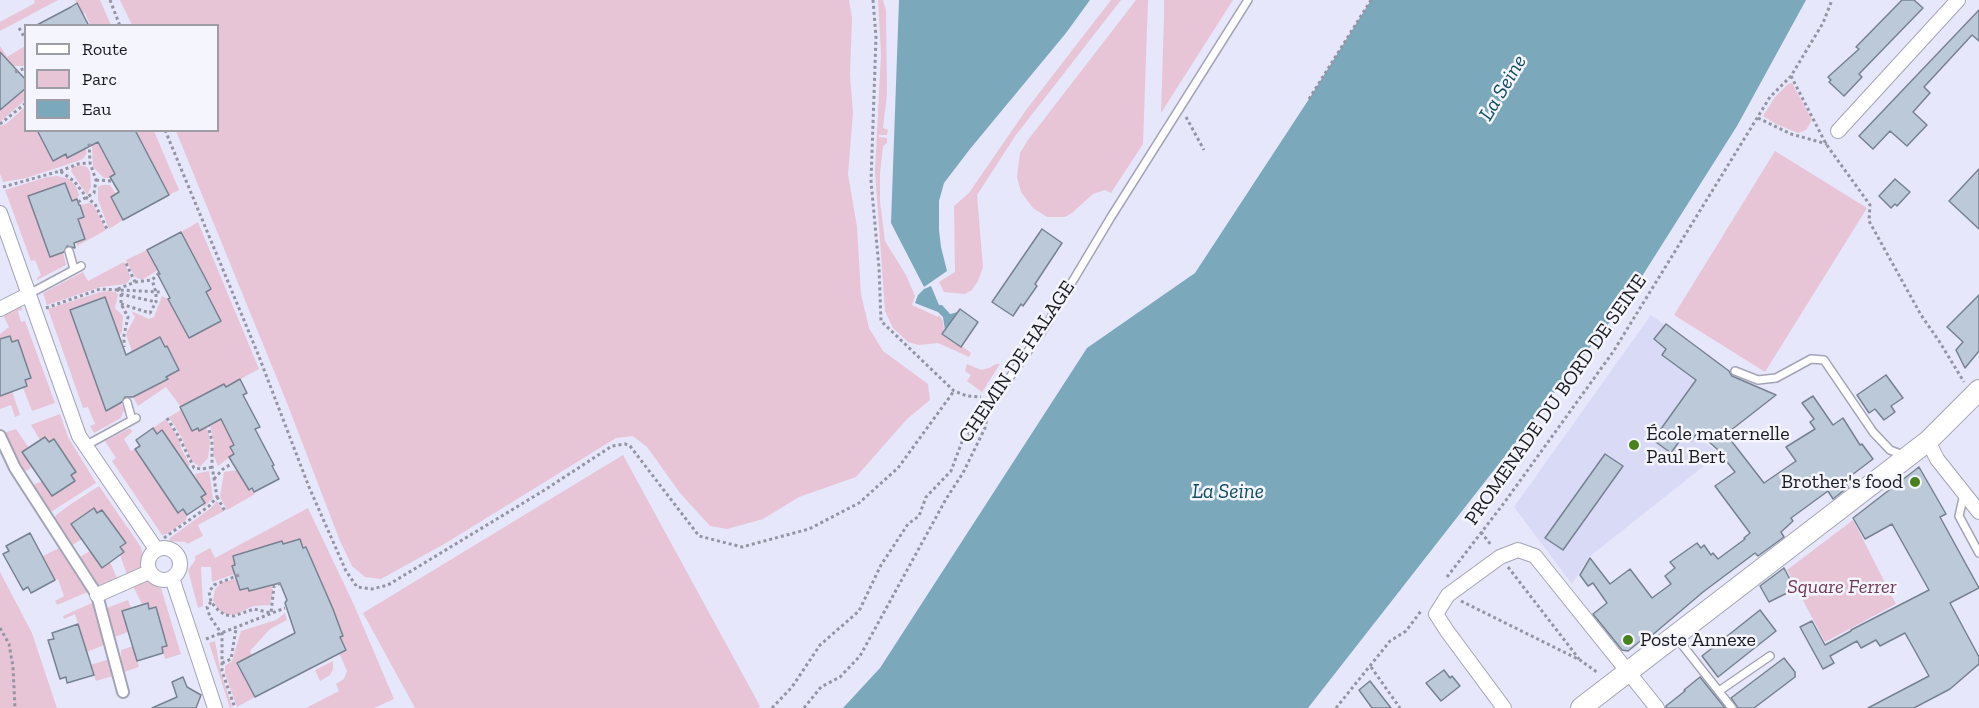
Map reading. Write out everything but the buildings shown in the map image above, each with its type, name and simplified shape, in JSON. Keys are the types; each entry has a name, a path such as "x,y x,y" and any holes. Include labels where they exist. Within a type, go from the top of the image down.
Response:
{"main road":[{"path":"1581,708 1928,441 1976,393"}],"street":[{"path":"1839,130 1958,0"},
{"path":"0,213 79,436 85,446 159,544 160,547 169,548 179,557 180,566 172,578 159,580 149,572 148,560 159,544"},
{"path":"0,309 29,294"},
{"path":"0,436 15,468 97,595 123,692"},
{"path":"1928,441 1937,459 1979,512"},
{"path":"1504,708 1436,614 1448,595 1500,557 1518,550 1535,556 1657,708"},
{"path":"97,595 149,572"},
{"path":"172,578 215,708"}],"lane":[{"name":"CHEMIN DE HALAGE","path":"989,407 1047,324 1248,0"},
{"path":"29,294 78,268 69,251"},
{"path":"1735,370 1758,380 1776,378 1811,359 1824,360 1873,432 1890,450 1898,453 1904,460"},
{"path":"85,446 134,419 127,402"},
{"path":"1964,494 1959,516 1979,553"},
{"path":"1675,635 1732,708"},
{"path":"1719,692 1770,656"}],"path":[{"path":"110,0 119,24"},
{"path":"873,0 876,37 871,181 881,321 954,391 967,396 979,397"},
{"path":"1309,99 1371,0"},
{"name":"PROMENADE DU BORD DE SEINE","path":"1447,577 1613,352 1770,97 1791,76 1823,23 1832,0"},
{"path":"19,28 24,37"},
{"path":"15,72 24,69"},
{"path":"1791,76 1826,144 1870,206 1869,221 1921,315 1976,393"},
{"path":"0,124 24,105"},
{"path":"1181,106 1204,150"},
{"path":"1757,118 1791,134 1826,144 1844,135 1839,130"},
{"path":"166,132 249,332 309,488 346,571 357,587 372,589 388,585 543,491 612,446 625,444 630,446 699,536 742,547 809,530 859,503 898,468 954,391"},
{"path":"78,202 94,193 96,180 90,163 89,142"},
{"path":"3,187 78,164 90,163"},
{"path":"60,171 74,181 87,198 95,204 107,229"},
{"path":"96,180 113,182"},
{"path":"125,261 135,282"},
{"path":"117,289 135,282 152,280 159,272"},
{"path":"121,304 150,313 159,292 152,280"},
{"path":"45,308 100,289 159,292"},
{"path":"117,289 121,294 156,302"},
{"path":"121,294 121,304 128,317 124,347"},
{"path":"804,708 821,687 840,677 860,656 946,499 963,473 984,428 989,407"},
{"name":"CHEMIN DE HALAGE","path":"772,708 792,687 820,645 860,611 881,565 908,524 919,516 926,497 951,471 963,439 975,429 989,407"},
{"path":"167,418 194,468 213,467"},
{"path":"208,426 212,441 217,496 225,510"},
{"path":"214,479 223,469 233,463"},
{"path":"159,544 209,506 217,496"},
{"path":"1482,532 1580,660"},
{"path":"238,575 214,585 209,592 211,602 225,615 234,616 254,609 271,613"},
{"path":"271,613 274,586 283,582"},
{"path":"1448,595 1580,660 1605,678 1610,685"},
{"path":"211,602 207,607 210,617 222,634 222,671 236,708"},
{"path":"1336,708 1390,641 1406,631 1427,603"},
{"path":"206,639 285,608"},
{"path":"0,628 9,644 13,667 15,708"},
{"path":"222,663 231,659 236,628"},
{"path":"1371,667 1400,708"}],"shaded area":[{"name":"École maternelle Paul Bert","path":"1651,315 1714,361 1686,426 1719,454 1589,557 1572,584 1514,507"}],"green space":[{"path":"34,0 58,0 0,31 0,22 35,3"},
{"path":"75,0 100,0 111,24 90,24 85,13 83,14"},
{"path":"120,0 849,0 852,18 850,75 853,113 848,174 857,227 861,294 869,328 883,351 928,384 930,400 907,419 856,477 799,497 763,519 727,529 710,526 680,493 647,447 633,436 616,438 446,543 381,579 365,577 352,566 340,541 287,403 176,132 219,132 219,24 132,24"},
{"path":"878,0 883,0 886,10 887,94 883,128 888,130 887,135 879,135 879,137 887,138 887,143 883,146 880,173 880,201 885,241 906,275 915,296 912,305 938,317 939,315 943,321 944,332 971,353 969,357 938,343 919,345 908,342 893,328 885,311 875,171 881,54"},
{"path":"1111,0 1121,0 1016,135 977,195 983,267 978,281 972,290 965,294 944,292 939,282 955,272 954,206 969,193 1026,110"},
{"path":"1136,0 1148,0 1143,144 1111,193 1105,190 1093,194 1065,217 1047,217 1033,208 1021,192 1017,177 1020,153"},
{"path":"1164,0 1233,0 1161,113 1164,17"},
{"path":"0,46 7,57 24,47 24,66 14,66 0,52"},
{"path":"1792,83 1812,120 1806,130 1798,133 1763,116 1775,97"},
{"path":"24,89 24,101 0,122 0,110"},
{"path":"24,108 24,132 38,132 53,161 66,154 68,158 83,150 84,144 87,153 83,159 72,163 26,178 3,182 0,174 0,126 6,124"},
{"path":"136,132 154,132 179,190 169,195"},
{"path":"98,142 115,174 111,178 104,178 93,167 92,146"},
{"path":"1775,151 1867,208 1765,372 1674,315"},
{"path":"79,165 87,167 90,172 91,187 87,195 71,171 72,167"},
{"path":"57,176 69,179 76,186 79,195 77,199 72,201 65,183 29,196 63,252 66,265 37,280 41,275 35,260 31,261 5,190"},
{"path":"110,185 116,194 111,197 123,220 109,229 98,200 98,187"},
{"path":"90,203 94,206 106,230 77,246 77,243 85,239 78,219 84,217 80,205"},
{"path":"198,222 259,369 226,387 224,384 181,407 166,387 138,406 133,397 179,370 160,337 132,352 126,334 135,317 131,311 149,319 154,317 162,296 168,299 189,338 221,321 206,292 211,289 181,232"},
{"path":"147,250 158,270 142,280 135,277 126,260"},
{"path":"124,262 131,278 126,284 100,287 47,305 43,293 83,272 88,281"},
{"path":"109,291 116,292 118,295 115,308 123,316 122,332 119,336 105,297 70,310 106,410 121,403 124,410 121,418 94,433 90,426 95,424 88,407 83,408 48,309"},
{"path":"21,305 22,310 18,311 21,322 25,321 55,403 32,411 23,388 27,386 25,380 31,378 28,370 25,370 18,350 21,348 18,340 12,342 9,336 0,339 0,334 9,327 3,315"},
{"path":"967,364 981,370 1000,364 982,392 967,381 971,375 965,371"},
{"path":"0,389 2,395 12,391 20,415 15,417 11,405 0,409"},
{"path":"181,410 192,430 206,427 209,435 208,458 200,467 191,461 182,438 169,417"},
{"path":"60,414 68,437 96,483 51,512 45,509 33,485 42,481 52,496 74,481 71,475 76,472 71,464 68,466 56,448 59,446 54,439 49,442 45,437 40,440 31,425"},
{"path":"166,419 180,441 190,465 185,468 162,430 157,434 153,428"},
{"path":"221,419 234,445 230,447 234,454 218,466 213,454 214,444 210,425"},
{"path":"16,429 29,448 32,467 23,473 3,433"},
{"path":"128,429 132,432 124,439 131,451 135,449 179,512 183,509 187,515 186,520 167,534 162,535 112,461 116,458 105,441"},
{"path":"623,455 760,706 758,708 415,708 363,613"},
{"path":"238,470 255,494 227,510 220,497 224,472"},
{"path":"209,471 213,498 204,507 195,474"},
{"path":"99,486 141,547 140,570 127,575 120,555 124,552 120,547 125,543 106,519 108,518 103,510 97,513 94,508 82,539 71,546 53,524 56,515"},
{"path":"217,501 224,511 198,525 203,536 187,544 186,542 169,541 170,538"},
{"path":"308,508 354,605 394,699 374,708 306,708 339,691 336,684 344,679 347,671 339,653 345,649 340,637 343,635 307,547 303,548 300,539 283,544 282,541 233,556 235,565 232,566 235,574 212,582 211,567 201,567 203,606 198,608 188,570 196,559 194,557 210,548 215,558"},
{"name":"Square Ferrer","path":"1853,520 1896,604 1825,642 1787,570"},
{"path":"61,547 90,591 57,605 55,601 64,596 58,579 55,580 43,556"},
{"path":"90,551 102,567 110,562 117,578 97,587 78,558"},
{"path":"0,572 32,633 57,708 0,708"},
{"path":"236,579 240,590 271,584 273,591 270,605 253,606 237,614 228,615 218,610 213,600 215,589 222,582"},
{"path":"146,580 161,588 181,654 165,659 162,647 167,645 165,637 162,637 156,607 149,609 148,603 142,604 132,584"},
{"path":"128,600 131,608 122,611 128,632 115,637 104,613 109,607"},
{"path":"94,602 109,643 87,652 75,614 64,619 63,616"},
{"path":"285,613 287,620 270,629 250,651 252,655 237,663 255,697 237,707 225,673 225,666 232,661 241,631 276,620"},
{"path":"215,641 221,673 232,706 230,708 209,643"},
{"path":"133,646 139,667 121,673 121,650"},
{"path":"113,658 116,675 96,681 90,665"},
{"path":"333,661 330,675 320,681 315,670"}],"water":[{"path":"899,0 1090,0 1066,33 944,183 939,201 939,230 947,271 924,287 891,223"},
{"name":"La Seine","path":"1371,0 1806,0 1737,126 1627,300 1308,708 843,708 880,668 1087,348 1195,273"},
{"path":"931,286 939,305 942,305 950,314 958,312 945,330 943,317 938,312 915,303 918,295"}],"place":[{"name":"École maternelle Paul Bert","path":"1634,445"},
{"name":"Brother's food","path":"1915,482"},
{"name":"Poste Annexe","path":"1628,640"}]}
